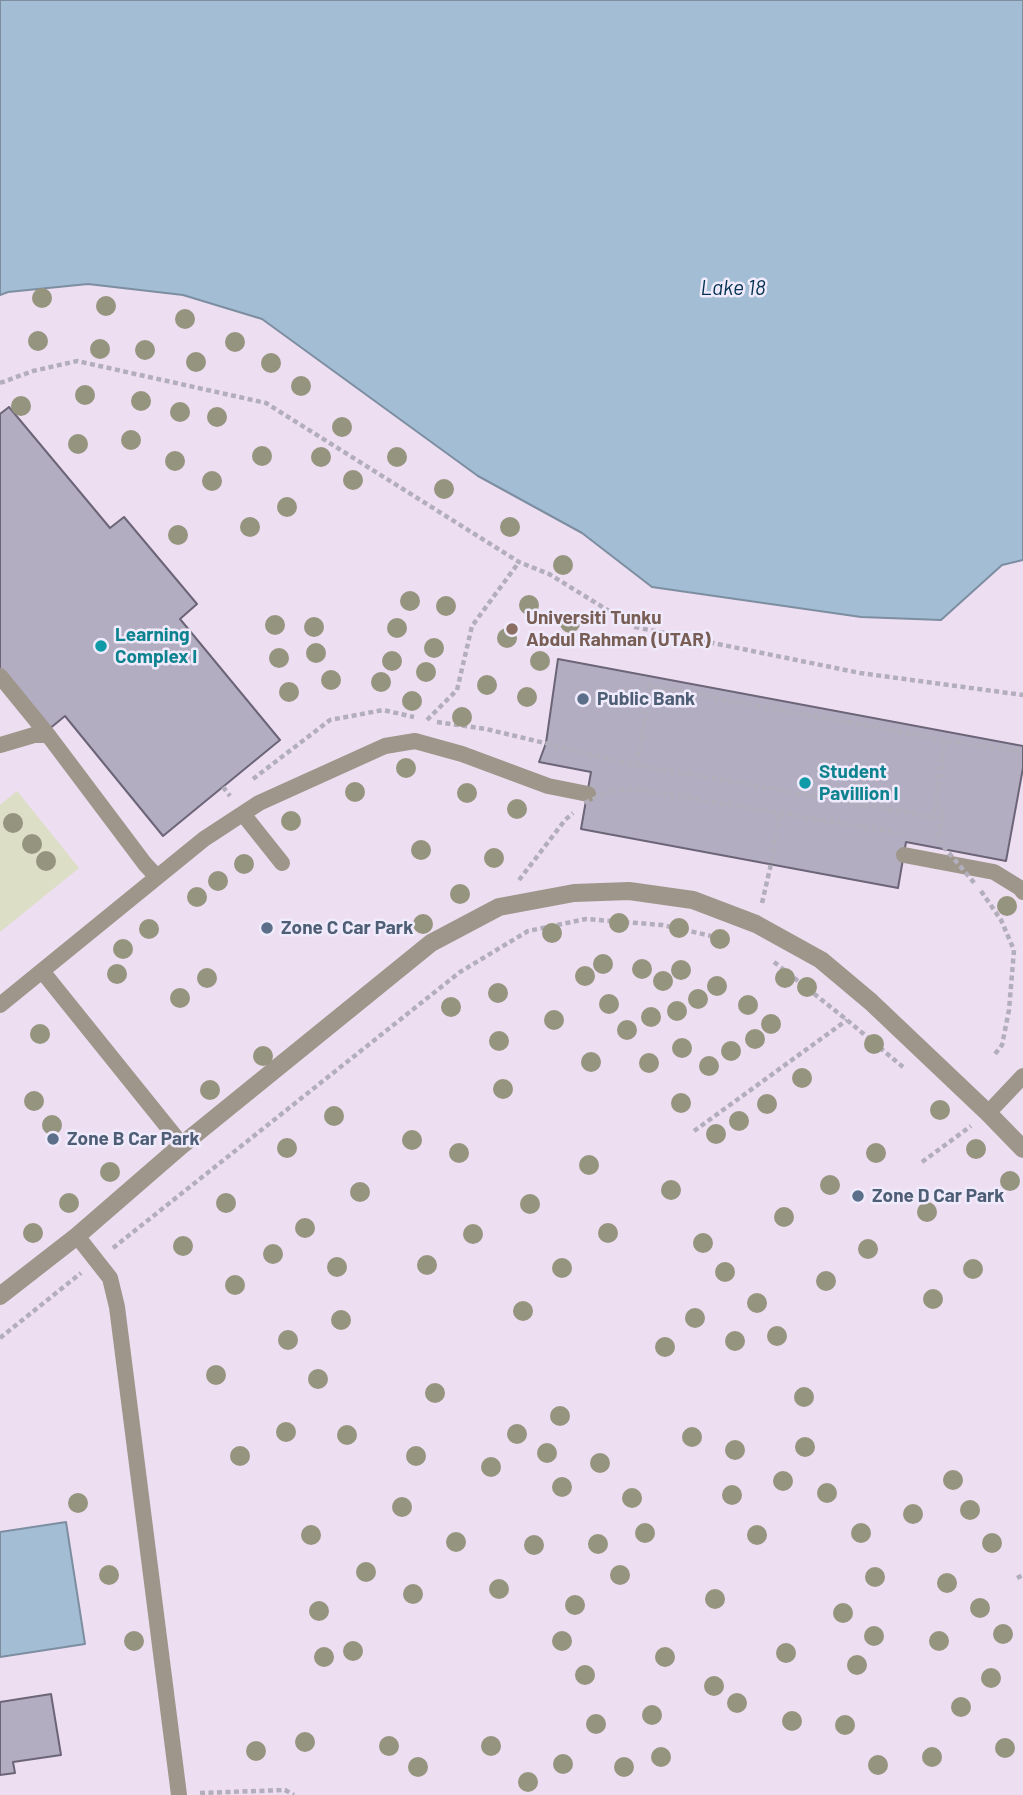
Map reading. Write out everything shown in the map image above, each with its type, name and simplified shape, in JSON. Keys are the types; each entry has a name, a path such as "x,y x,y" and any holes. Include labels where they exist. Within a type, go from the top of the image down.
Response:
{"street":[{"path":"0,1296 77,1237 182,1145 431,943 499,906 574,893 629,891 693,900 756,925 821,960 871,1002 1023,1149"}],"lane":[{"path":"0,677 157,877"},
{"path":"0,745 34,735 48,735"},
{"path":"0,1005 204,839 259,803 385,746 415,741 462,754 586,799"},
{"path":"243,814 282,863"},
{"path":"904,855 994,872 1023,892"},
{"path":"42,971 182,1145"},
{"path":"988,1113 1023,1076"},
{"path":"77,1237 110,1278 117,1307 179,1795"}],"path":[{"path":"0,383 33,371 77,361 266,403 519,562 550,574 635,627 860,673 1023,695"},
{"path":"428,720 457,690 472,626 519,562"},
{"path":"637,765 650,686 1023,752"},
{"path":"546,743 637,765 933,817 946,740"},
{"path":"586,799 611,791 636,789 908,835"},
{"path":"936,804 943,805 938,840 976,884 1001,920 1014,950 1002,1045 995,1054"},
{"path":"519,880 565,820 575,812"},
{"path":"756,925 771,864 779,813"},
{"path":"0,1338 460,972 528,931 586,919 662,925 726,939"},
{"path":"773,961 909,1073"},
{"path":"694,1131 871,1002"},
{"path":"922,1162 971,1126 961,1117"}],"shaded area":[{"name":"Universiti Tunku Abdul Rahman (UTAR)","path":"0,0 1023,0 1023,1795 0,1795"}],"green space":[{"path":"17,791 79,868 0,932 0,805"}],"water":[{"name":"Lake 18","path":"0,0 1023,0 1023,560 1002,565 941,620 861,617 652,587 582,533 478,476 262,319 183,295 88,284 0,295"},
{"path":"66,1522 85,1644 0,1657 0,1532"}],"building":[{"name":"Learning Complex I","path":"9,407 110,528 124,517 197,604 180,619 280,740 163,836 65,716 48,730 0,672 0,414"},
{"name":"Student Pavillion I","path":"558,659 1023,746 1023,768 1006,861 906,842 898,888 581,829 591,772 539,762 546,743"},
{"path":"51,1694 61,1755 13,1762 15,1773 0,1775 0,1702"}],"place":[{"name":"Universiti Tunku Abdul Rahman (UTAR)","path":"512,629"},
{"name":"Learning Complex I","path":"101,646"},
{"name":"Public Bank","path":"583,699"},
{"name":"Student Pavillion I","path":"805,783"},
{"name":"Zone C Car Park","path":"267,928"},
{"name":"Zone B Car Park","path":"53,1139"},
{"name":"Zone D Car Park","path":"858,1196"}]}
